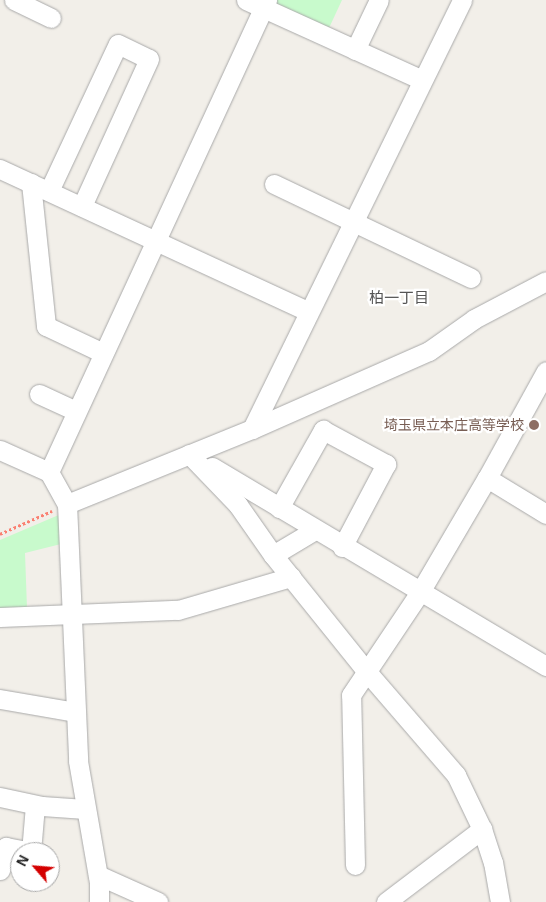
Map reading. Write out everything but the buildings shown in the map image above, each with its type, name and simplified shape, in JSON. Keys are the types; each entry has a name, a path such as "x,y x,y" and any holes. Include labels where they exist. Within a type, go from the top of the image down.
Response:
{"street":[{"path":"14,0 51,18"},
{"path":"355,50 379,0"},
{"path":"252,429 462,0"},
{"path":"49,472 155,239 259,3 422,80"},
{"path":"50,191 118,44 149,59 82,206"},
{"path":"0,169 155,239 309,312"},
{"path":"31,183 46,326 103,353"},
{"path":"274,184 352,223 471,278"},
{"path":"67,504 252,429 429,351 474,319 546,281"},
{"path":"355,865 351,695 368,673 420,592 546,370"},
{"path":"39,394 76,411"},
{"path":"279,508 323,430 386,464 342,547"},
{"path":"0,450 49,472 67,504 75,712 85,809 98,875 99,902"},
{"path":"189,454 342,547 545,662"},
{"path":"189,454 238,505 273,555 368,673 456,775 482,828 493,862 500,902"},
{"path":"486,478 546,514"},
{"path":"273,555 314,530"},
{"path":"0,617 70,612 178,610 291,577"},
{"path":"0,700 75,712"},
{"path":"0,797 35,804 85,809"},
{"path":"0,870 6,848 31,852 35,804"},
{"path":"386,902 482,828"},
{"path":"98,875 158,902"}],"path":[{"path":"0,534 67,504"}],"green space":[{"path":"273,0 342,0 329,28 275,4"},
{"path":"61,514 65,543 25,553 27,608 0,610 0,540"}],"place":[{"name":"埼玉県立本庄高等学校","path":"534,425"}],"district":[{"name":"柏一丁目","path":"399,298"}]}
